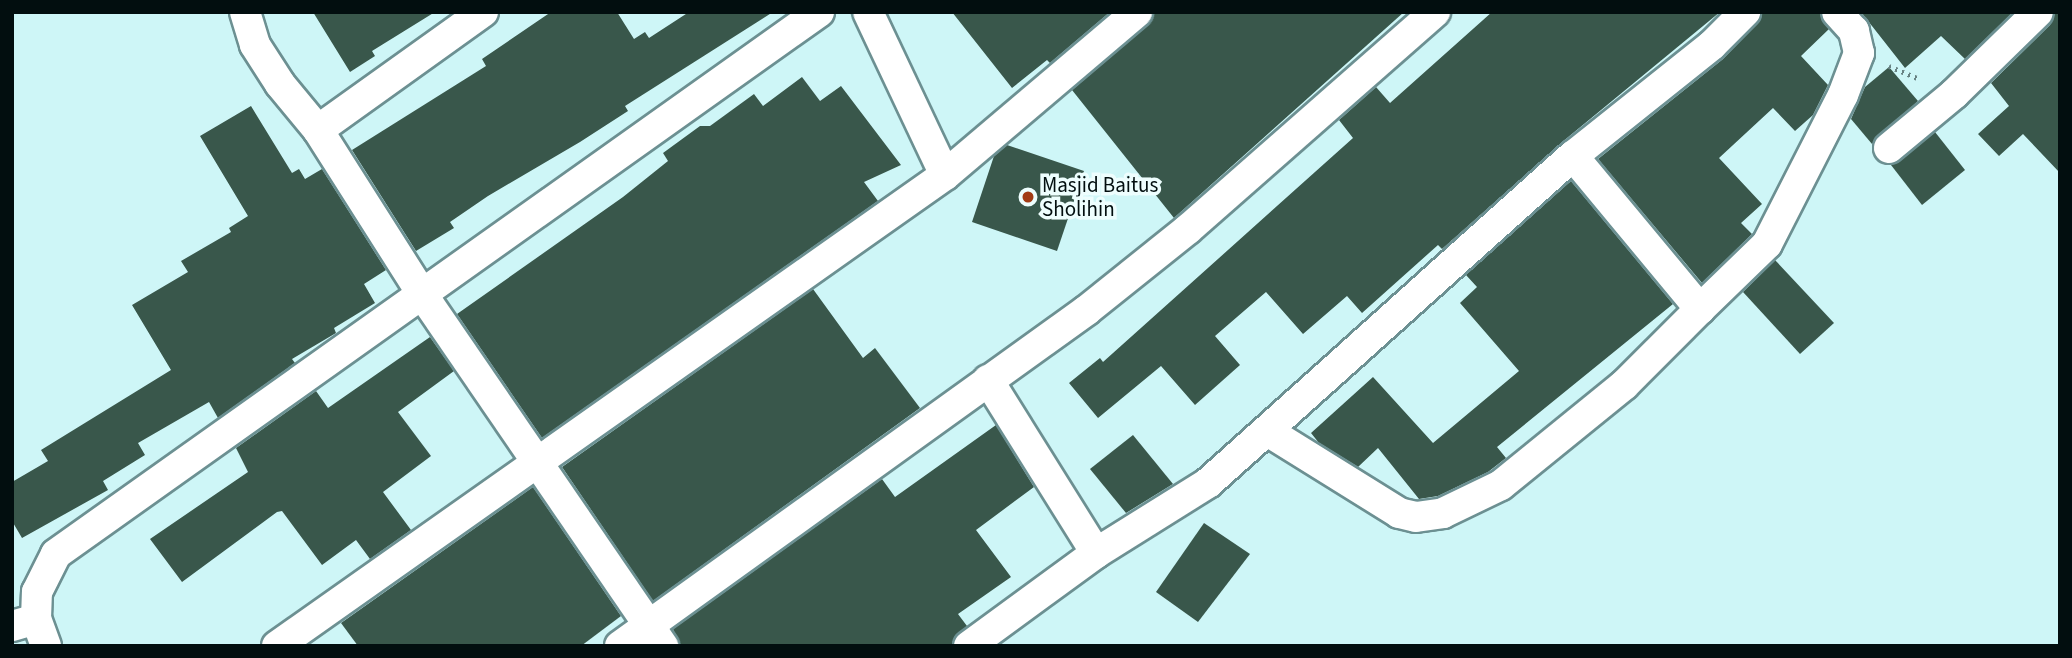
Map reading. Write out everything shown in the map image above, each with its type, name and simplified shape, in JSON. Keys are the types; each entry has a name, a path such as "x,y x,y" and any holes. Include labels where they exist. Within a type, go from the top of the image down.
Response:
{"street":[{"path":"245,12 255,46 279,85 318,130 422,294 655,636"},
{"path":"318,130 483,12"},
{"path":"31,630 37,592 55,554 819,12"},
{"path":"868,12 945,175"},
{"path":"277,646 945,175 1137,12"},
{"path":"620,646 655,636 988,380 1087,310 1188,229 1435,12"},
{"path":"969,646 1096,553 1180,503 1269,432 1368,338 1573,156 1712,46 1745,12"},
{"path":"1269,432 1399,513 1416,517 1443,513 1501,485 1624,385 1767,244 1859,53 1854,31 1837,12"},
{"path":"1889,148 1954,94 2038,12"},
{"path":"1573,156 1700,309"},
{"path":"988,380 1096,553"}],"path":[{"path":"1859,53 1954,94"}],"building":[{"path":"313,12 435,12 372,51 375,56 350,72"},
{"path":"551,12 617,12 634,39 645,32 649,38 689,12 773,12 625,106 628,111 580,142 488,196 450,222 454,228 416,251 352,150 486,66 482,59"},
{"path":"952,12 1110,12 1050,63 1047,60 1012,88"},
{"path":"1154,12 1404,12 1174,218 1072,90 1148,25"},
{"path":"1492,12 1720,12 1561,143 1442,249 1438,245 1362,313 1347,296 1303,334 1266,292 1215,336 1240,365 1195,405 1161,366 1098,418 1069,383 1100,358 1103,362 1353,138 1339,120 1376,87 1390,103"},
{"path":"1762,12 1820,12 1829,29 1801,56 1828,85 1813,115 1795,131 1773,108 1719,158 1762,204 1741,223 1752,234 1702,283 1598,159 1723,59 1757,24"},
{"path":"1861,12 2013,12 1965,59 1941,36 1905,68"},
{"path":"2055,12 2060,12 2060,173 2023,134 1999,156 1978,134 2009,106 1991,83 2050,25"},
{"path":"1889,67 1918,101 1872,144 1851,119 1865,87"},
{"path":"802,77 820,101 841,86 901,165 864,182 878,201 542,438 457,314 623,197 668,161 663,153 700,126 710,126 754,94 763,106"},
{"path":"251,106 292,173 299,169 305,179 322,169 386,270 364,284 375,303 334,328 336,333 292,359 295,363 218,418 209,402 138,443 145,455 103,481 108,490 22,538 12,521 12,482 48,461 41,450 171,370 132,305 188,272 181,261 231,232 229,228 248,216 200,136"},
{"path":"1935,132 1965,170 1922,205 1891,165"},
{"name":"Masjid Baitus Sholihin","path":"1007,145 1084,171 1057,251 972,222 994,156"},
{"path":"1571,181 1673,304 1497,447 1506,458 1488,472 1438,496 1419,499 1378,448 1358,467 1319,443 1311,433 1373,377 1433,443 1519,371 1460,303 1477,287 1466,275"},
{"path":"1775,260 1834,323 1800,354 1743,292"},
{"path":"813,289 863,358 875,348 920,408 653,601 562,467"},
{"path":"430,337 454,371 398,412 431,456 383,492 411,530 370,559 356,540 322,565 282,511 277,512 182,582 150,539 248,472 236,448 316,391 328,408"},
{"path":"996,425 1034,487 976,530 1011,577 958,614 967,626 952,646 680,646 673,629 882,479 895,497"},
{"path":"1133,435 1173,484 1126,513 1090,469"},
{"path":"533,487 621,616 581,646 358,646 341,623"},
{"path":"1204,523 1250,554 1198,622 1156,592"}],"place":[{"name":"Masjid Baitus Sholihin","path":"1028,197"}]}
